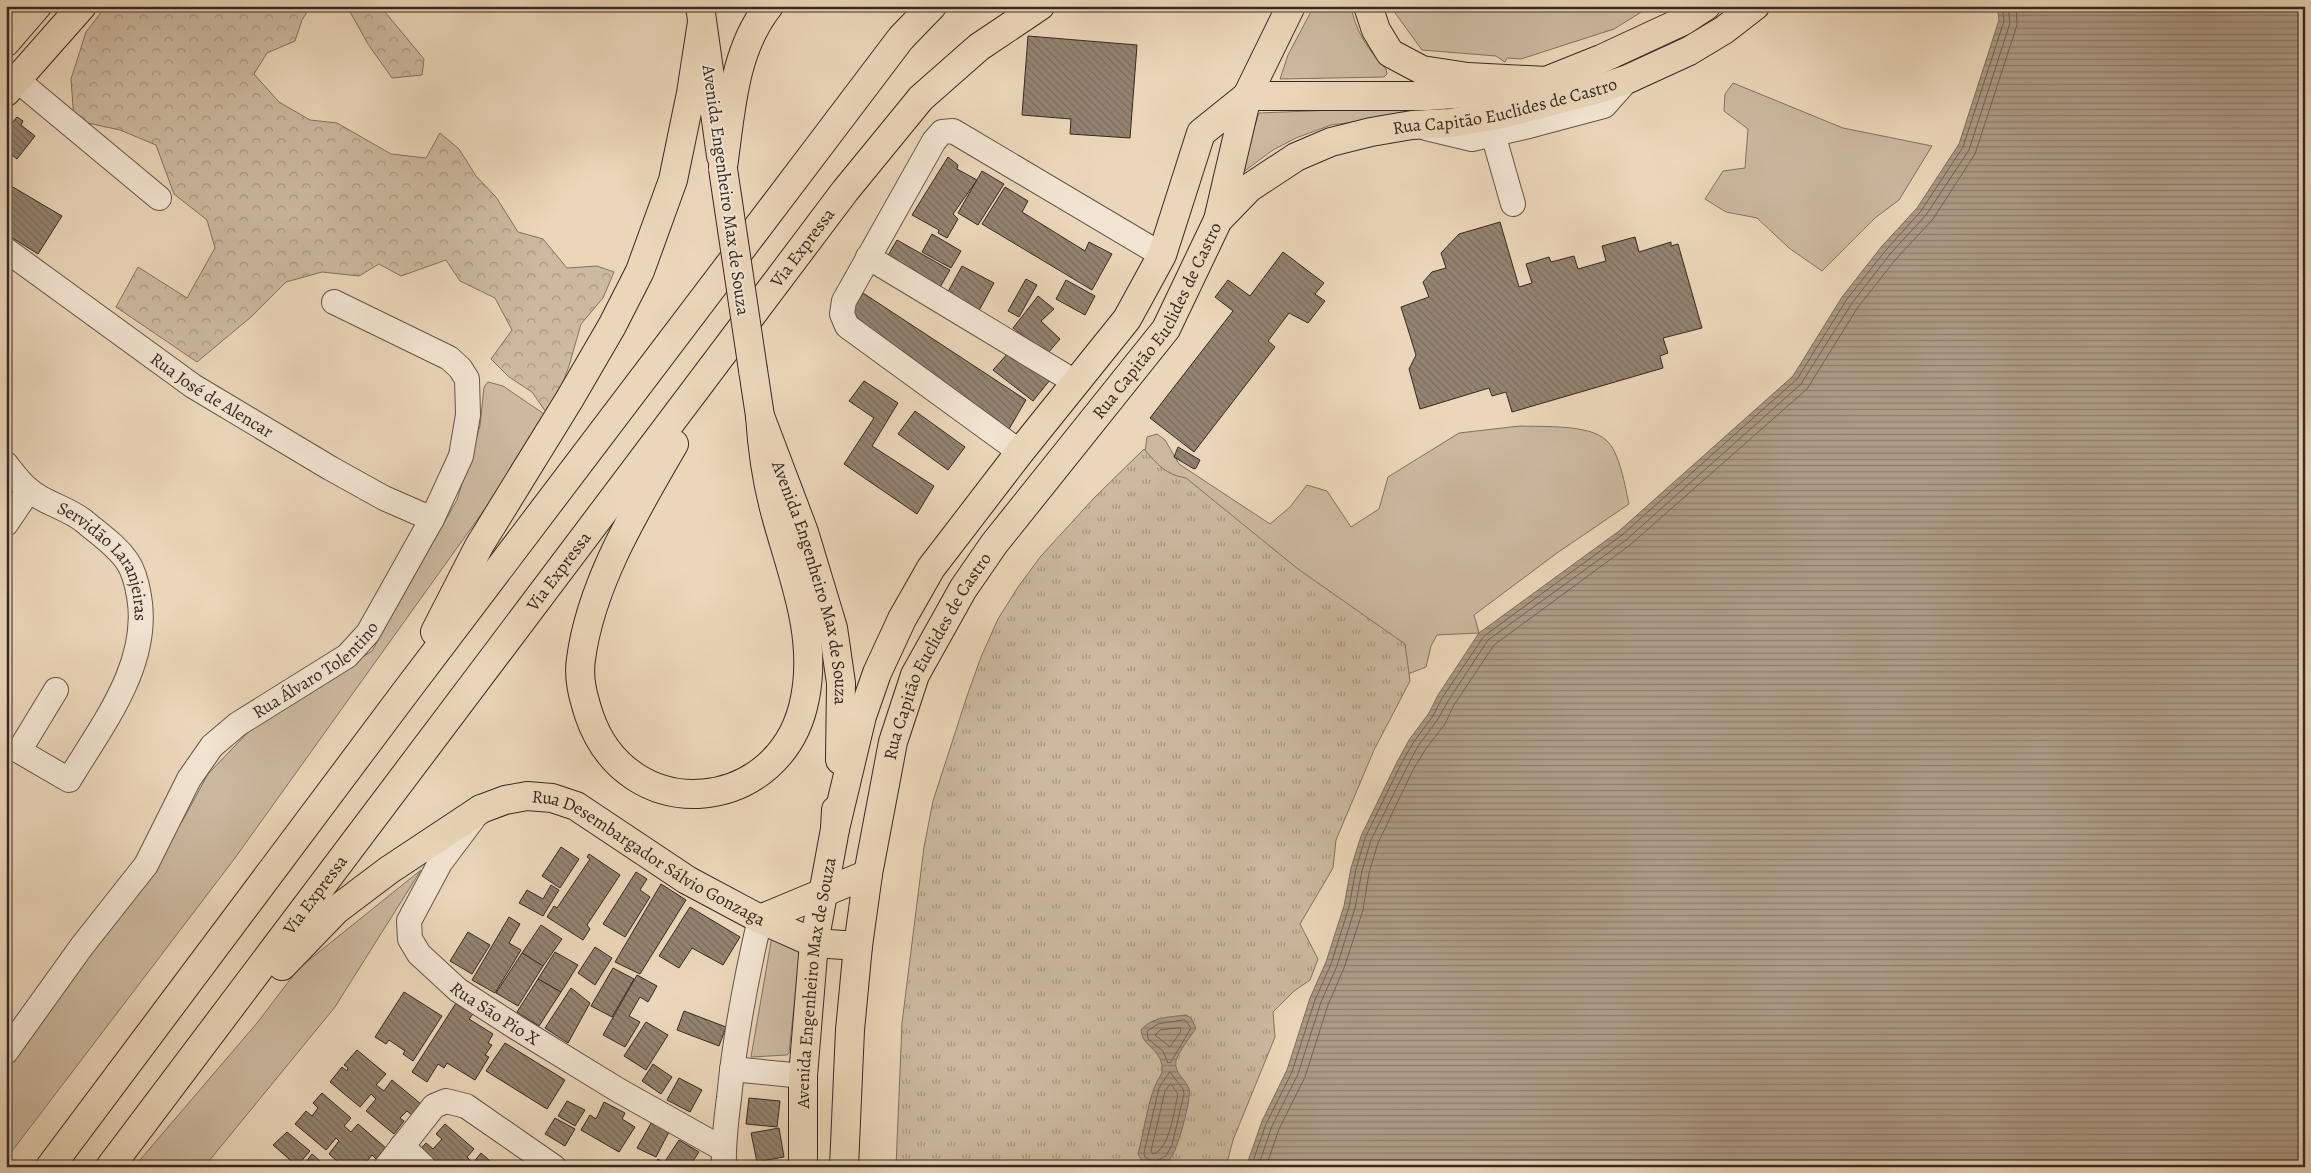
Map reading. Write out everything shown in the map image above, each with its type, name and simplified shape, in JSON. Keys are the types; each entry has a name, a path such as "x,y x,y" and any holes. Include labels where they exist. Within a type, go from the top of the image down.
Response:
{"main road":[{"path":"6,42 37,6"},
{"path":"12,86 82,6"},
{"path":"723,168 736,76 747,42 769,6"},
{"path":"50,1167 404,694 895,46 932,6"},
{"name":"Via Expressa","path":"110,1167 845,191 922,98 979,47 1040,6"},
{"path":"1218,220 1247,96 1291,6"},
{"path":"1368,6 1376,30 1390,53 1422,70 1468,77 1546,81"},
{"name":"Rua Capitão Euclides de Castro","path":"835,829 862,716 877,673 902,619 931,568 1075,382 1127,319 1162,255 1201,134 1247,96 1475,94 1509,90 1546,81 1636,44 1683,21 1706,6"},
{"name":"Rua Capitão Euclides de Castro","path":"858,946 868,874 893,742 916,675 963,589 994,544 1166,329 1218,220 1249,188 1296,157 1331,142 1371,132 1412,125 1450,123 1498,115 1543,105 1628,79 1689,51 1724,30 1755,6"},
{"path":"404,694 479,546 612,326 640,271 673,180 691,93 701,14"},
{"name":"Avenida Engenheiro Max de Souza","path":"701,14 760,416 819,577 838,657 841,737 835,829 814,943 803,1076 804,1167"},
{"path":"760,416 763,458 806,628 809,664 805,698 798,724 782,750 765,769 740,785 711,794 690,795 671,793 652,787 632,775 608,752 592,723 581,690 581,660 587,630 606,574 657,474 683,428 787,269"},
{"name":"Rua Desembargador Sálvio Gonzaga","path":"179,1077 336,910 389,870 481,809 505,800 527,796 552,798 576,806 688,880 760,919 814,943"},
{"path":"760,919 868,874"},
{"path":"814,943 858,946"},
{"name":"Avenida Engenheiro Max de Souza","path":"844,1167 850,1030 858,946"}],"street":[{"path":"1412,125 1472,139 1604,106 1628,79"},
{"path":"12,86 159,198"},
{"path":"1020,452 847,326 842,314 844,301 934,141 942,132 953,131 1162,255"},
{"path":"1493,134 1514,204"},
{"name":"Rua José de Alencar","path":"6,250 193,386 330,468 384,498 432,519"},
{"path":"868,258 1075,382"},
{"name":"Rua Álvaro Tolentino","path":"10,1039 146,865 189,779 212,746 238,724 347,656 368,634 432,519 460,456 468,415 467,379 460,368 449,358 334,302"},
{"name":"Servidão Laranjeiras","path":"6,464 29,490 78,516 111,543 127,561 136,581 141,610 141,632 136,655 112,710 69,780 19,752 56,690"},
{"path":"6,524 29,490"},
{"name":"Rua São Pio X","path":"481,809 440,864 409,921 410,939 419,954 458,990 724,1158"},
{"path":"724,1158 732,1068 749,968 760,919"},
{"path":"732,1068 803,1076"},
{"path":"386,1167 434,1106 446,1101 466,1106 554,1167"},
{"path":"402,1146 424,1167"}],"green space":[{"path":"106,6 311,6 302,20 295,41 267,53 254,74 279,102 310,120 337,123 391,154 426,158 440,133 459,149 476,176 496,197 518,232 543,239 567,268 597,266 614,272 603,298 581,324 569,366 550,418 532,392 509,377 491,359 512,330 495,298 460,281 446,260 401,276 379,264 359,276 322,272 286,282 251,317 197,362 116,307 138,267 187,298 215,248 207,220 174,194 156,145 120,130 74,120 71,79 86,32"},
{"path":"339,6 380,6 424,59 422,75 392,78 368,44 349,10"},
{"path":"1314,6 1351,6 1359,32 1386,69 1387,74 1384,77 1280,79 1288,55"},
{"path":"1390,6 1651,6 1614,29 1521,59 1507,58 1505,62 1496,56 1422,50"},
{"path":"1733,83 1843,128 1932,146 1899,200 1875,218 1822,271 1789,248 1757,218 1726,212 1705,199 1723,171 1745,168 1748,129 1724,111 1725,94"},
{"path":"1462,105 1424,113 1331,125 1296,138 1273,150 1239,175 1259,113"},
{"path":"488,382 503,386 550,418 235,858 6,1159 6,1070 47,1011 107,933 184,818 208,774 255,725 372,651 457,500 480,426 484,387"},
{"path":"1520,426 1577,429 1588,431 1606,440 1611,445 1618,461 1629,504 1557,553 1474,615 1479,633 1437,635 1431,646 1426,667 1400,677 1144,459 1147,437 1157,434 1165,440 1179,464 1270,524 1290,507 1307,485 1327,491 1351,527 1379,509 1388,477 1459,433"},
{"path":"1144,449 1162,468 1179,477 1186,478 1298,569 1405,644 1410,681 1374,750 1336,840 1333,868 1300,924 1318,959 1310,980 1294,991 1273,1012 1275,1037 1233,1140 1226,1167 896,1167 902,1023 924,847 933,801 967,696 981,657 998,619 1018,587 1041,556 1094,498"},
{"path":"421,870 335,1007 204,1167 134,1167 257,1023 299,968"},
{"path":"772,936 800,951 789,1053 787,1055 751,1057"}],"water":[{"path":"1997,6 2305,6 2305,1167 1246,1167 1262,1121 1287,1070 1310,998 1326,962 1344,906 1351,868 1361,836 1409,740 1429,713 1438,695 1479,633 1619,531 1793,376 1842,297 1882,246 1917,208 1959,144 1999,20"},
{"path":"1186,1015 1191,1018 1196,1028 1180,1053 1176,1065 1178,1073 1189,1089 1186,1113 1180,1136 1170,1159 1158,1166 1150,1166 1138,1154 1150,1101 1162,1068 1158,1055 1144,1040 1141,1030 1150,1022 1156,1020"}],"building":[{"path":"1028,36 1137,45 1130,138 1070,134 1071,119 1022,115"},
{"path":"17,117 23,121 21,125 35,136 17,159 6,150 6,130"},
{"path":"948,157 958,165 957,169 977,180 953,214 958,219 947,238 938,233 939,230 912,215"},
{"path":"982,171 1004,184 978,225 958,213"},
{"path":"6,183 62,216 38,254 6,234 6,226 12,216 6,212"},
{"path":"1005,187 1028,201 1022,212 1085,251 1089,242 1112,254 1092,290 982,224"},
{"path":"1500,222 1519,287 1532,283 1526,264 1549,257 1551,262 1574,256 1578,269 1606,261 1602,246 1635,237 1639,252 1671,242 1671,246 1678,244 1702,328 1663,338 1668,353 1660,356 1663,368 1512,412 1506,392 1492,396 1489,388 1420,409 1409,369 1416,355 1401,307 1429,297 1423,282 1432,272 1446,268 1441,253 1459,234"},
{"path":"932,234 961,251 951,268 922,252"},
{"path":"897,240 950,270 936,294 883,264"},
{"path":"1283,252 1324,283 1315,294 1325,301 1308,323 1289,313 1268,341 1275,347 1194,452 1150,418 1233,311 1215,297 1228,280 1250,296"},
{"path":"962,266 994,283 976,316 944,299"},
{"path":"1026,279 1037,285 1019,317 1008,311"},
{"path":"1066,280 1095,296 1085,315 1056,299"},
{"path":"863,293 1026,400 1009,429 846,319"},
{"path":"1038,296 1054,309 1041,321 1060,339 1047,354 1013,328"},
{"path":"1009,352 1050,380 1033,401 993,370"},
{"path":"864,381 898,403 872,446 934,486 917,514 844,464 874,418 849,401"},
{"path":"915,411 965,447 948,470 898,434"},
{"path":"1178,447 1200,460 1196,468 1194,469 1174,457"},
{"path":"561,847 579,859 560,888 542,876"},
{"path":"589,854 620,875 587,925 590,929 583,940 547,917 554,906 557,908 590,859 587,857"},
{"path":"636,872 647,879 640,890 650,897 625,937 603,924"},
{"path":"661,884 686,900 640,974 615,962"},
{"path":"551,885 559,890 543,916 519,903 527,890 543,899"},
{"path":"690,907 740,937 723,965 692,948 679,968 659,956"},
{"path":"509,917 520,924 509,943 521,950 495,993 472,980"},
{"path":"541,925 562,939 543,966 522,953"},
{"path":"468,932 490,945 472,974 450,961"},
{"path":"595,947 612,958 595,985 578,973"},
{"path":"555,952 578,965 561,992 538,979"},
{"path":"522,953 543,966 518,1006 496,993"},
{"path":"613,968 634,979 612,1017 591,1006"},
{"path":"637,975 657,986 648,1002 640,997 629,1016 640,1022 625,1047 603,1035"},
{"path":"538,979 561,992 539,1026 517,1012"},
{"path":"571,988 590,1003 568,1043 545,1028"},
{"path":"404,992 442,1016 413,1061 403,1054 405,1051 389,1040 386,1044 375,1037"},
{"path":"456,1003 473,1014 469,1019 493,1034 488,1043 492,1045 485,1055 489,1057 475,1080 447,1063 444,1068 438,1064 427,1082 412,1072"},
{"path":"684,1011 726,1027 719,1046 677,1030"},
{"path":"646,1022 668,1035 646,1070 624,1056"},
{"path":"505,1043 565,1080 547,1109 486,1071"},
{"path":"357,1050 386,1074 376,1085 384,1091 392,1080 421,1104 412,1115 407,1111 400,1118 404,1121 394,1134 366,1111 376,1099 371,1094 360,1107 330,1082 342,1067 347,1071 348,1068 344,1065"},
{"path":"653,1064 672,1077 661,1094 642,1081"},
{"path":"679,1078 702,1090 690,1112 667,1100"},
{"path":"322,1093 351,1118 344,1126 351,1132 358,1124 386,1148 376,1159 372,1155 367,1161 372,1164 370,1167 344,1167 329,1154 339,1141 336,1138 326,1150 295,1124 306,1111 312,1116 318,1108 313,1103"},
{"path":"749,1098 780,1101 777,1127 746,1124"},
{"path":"567,1101 585,1110 575,1126 558,1116"},
{"path":"604,1102 625,1113 622,1119 635,1127 619,1152 581,1130 590,1115 596,1119"},
{"path":"555,1118 575,1129 565,1146 545,1134"},
{"path":"654,1118 671,1128 656,1157 637,1148"},
{"path":"445,1124 474,1149 467,1157 473,1163 481,1153 497,1167 430,1167 416,1154 426,1143 433,1149 442,1139 436,1134"},
{"path":"779,1128 784,1157 757,1162 751,1133"},
{"path":"287,1132 310,1151 297,1166 273,1145"},
{"path":"679,1140 699,1152 691,1164 696,1167 653,1167 658,1159 664,1163"},
{"path":"312,1154 327,1167 302,1167"},
{"path":"782,1162 782,1167 753,1167 753,1163"}]}
